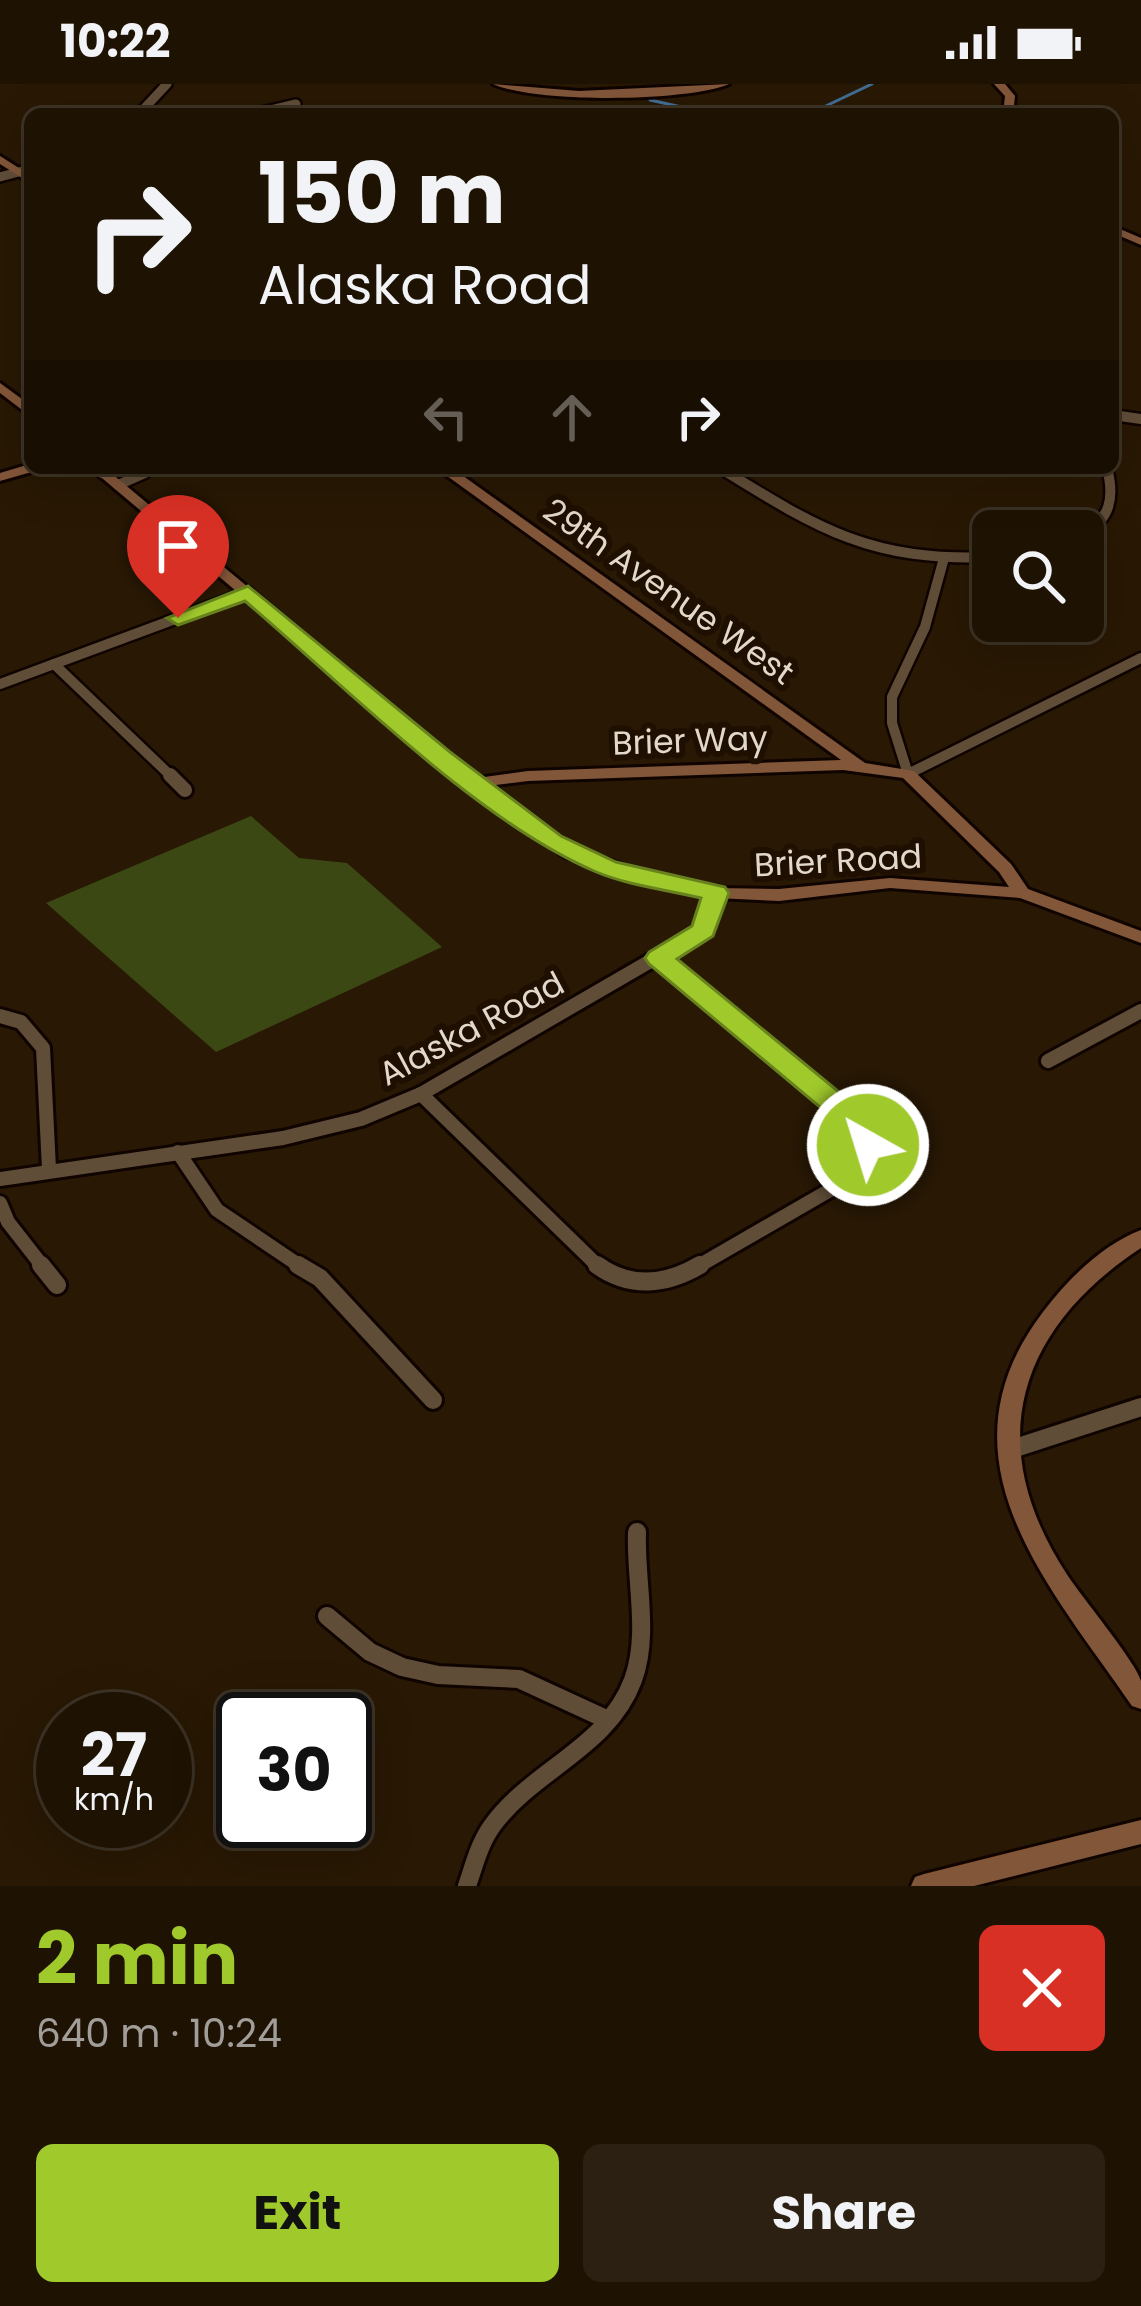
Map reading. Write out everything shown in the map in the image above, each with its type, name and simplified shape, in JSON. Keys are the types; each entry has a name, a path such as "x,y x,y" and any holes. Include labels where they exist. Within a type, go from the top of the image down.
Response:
{"street":[{"path":"145,108 167,84"},
{"path":"503,86 538,92 724,84"},
{"path":"279,108 296,104"},
{"path":"0,159 24,171"},
{"path":"0,177 24,171"},
{"path":"0,387 24,407"},
{"name":"Brier Road","path":"127,474 248,592 474,783 571,853 650,880 716,893 779,895 890,884 1022,893 1141,938"},
{"name":"29th Avenue West","path":"451,474 859,766"},
{"path":"730,474 851,545 944,558 972,557"},
{"path":"1104,520 1115,493 1109,474"},
{"path":"944,558 936,598 917,649 892,697 892,723 908,774 1005,868 1022,893"},
{"path":"0,684 248,592"},
{"path":"908,774 1141,658"},
{"path":"54,664 185,790"},
{"name":"Brier Way","path":"474,783 574,773 859,766 908,774"},
{"name":"Alaska Road","path":"0,1179 283,1138 361,1119 421,1094 704,930 716,893"},
{"path":"421,1094 601,1269 632,1283 676,1280 845,1184 863,1164 868,1145 857,1122 658,958"},
{"path":"1048,1061 1141,1011"},
{"path":"0,1016 21,1022 43,1048 50,1169"},
{"path":"178,1152 218,1210 247,1234 320,1278 433,1400"},
{"path":"0,1203 8,1222 57,1285"},
{"path":"1141,1238 1102,1260 1050,1312 1027,1353 1012,1408 1009,1450 1013,1490 1036,1545 1141,1698"},
{"path":"1009,1450 1141,1407"},
{"path":"467,1886 492,1826 608,1720 631,1685 639,1657 637,1532"},
{"path":"327,1616 352,1642 380,1660 418,1674 500,1675 542,1686 608,1720"},
{"path":"924,1886 1141,1832"}],"green space":[{"path":"251,816 299,858 347,863 442,947 216,1052 46,903"}],"waterway":[{"path":"822,108 872,84"},
{"path":"650,100 686,108"}],"route":[{"path":"178,618 248,592 482,790 552,841 608,868 716,893 704,930 658,958 857,1122 868,1145"}]}
